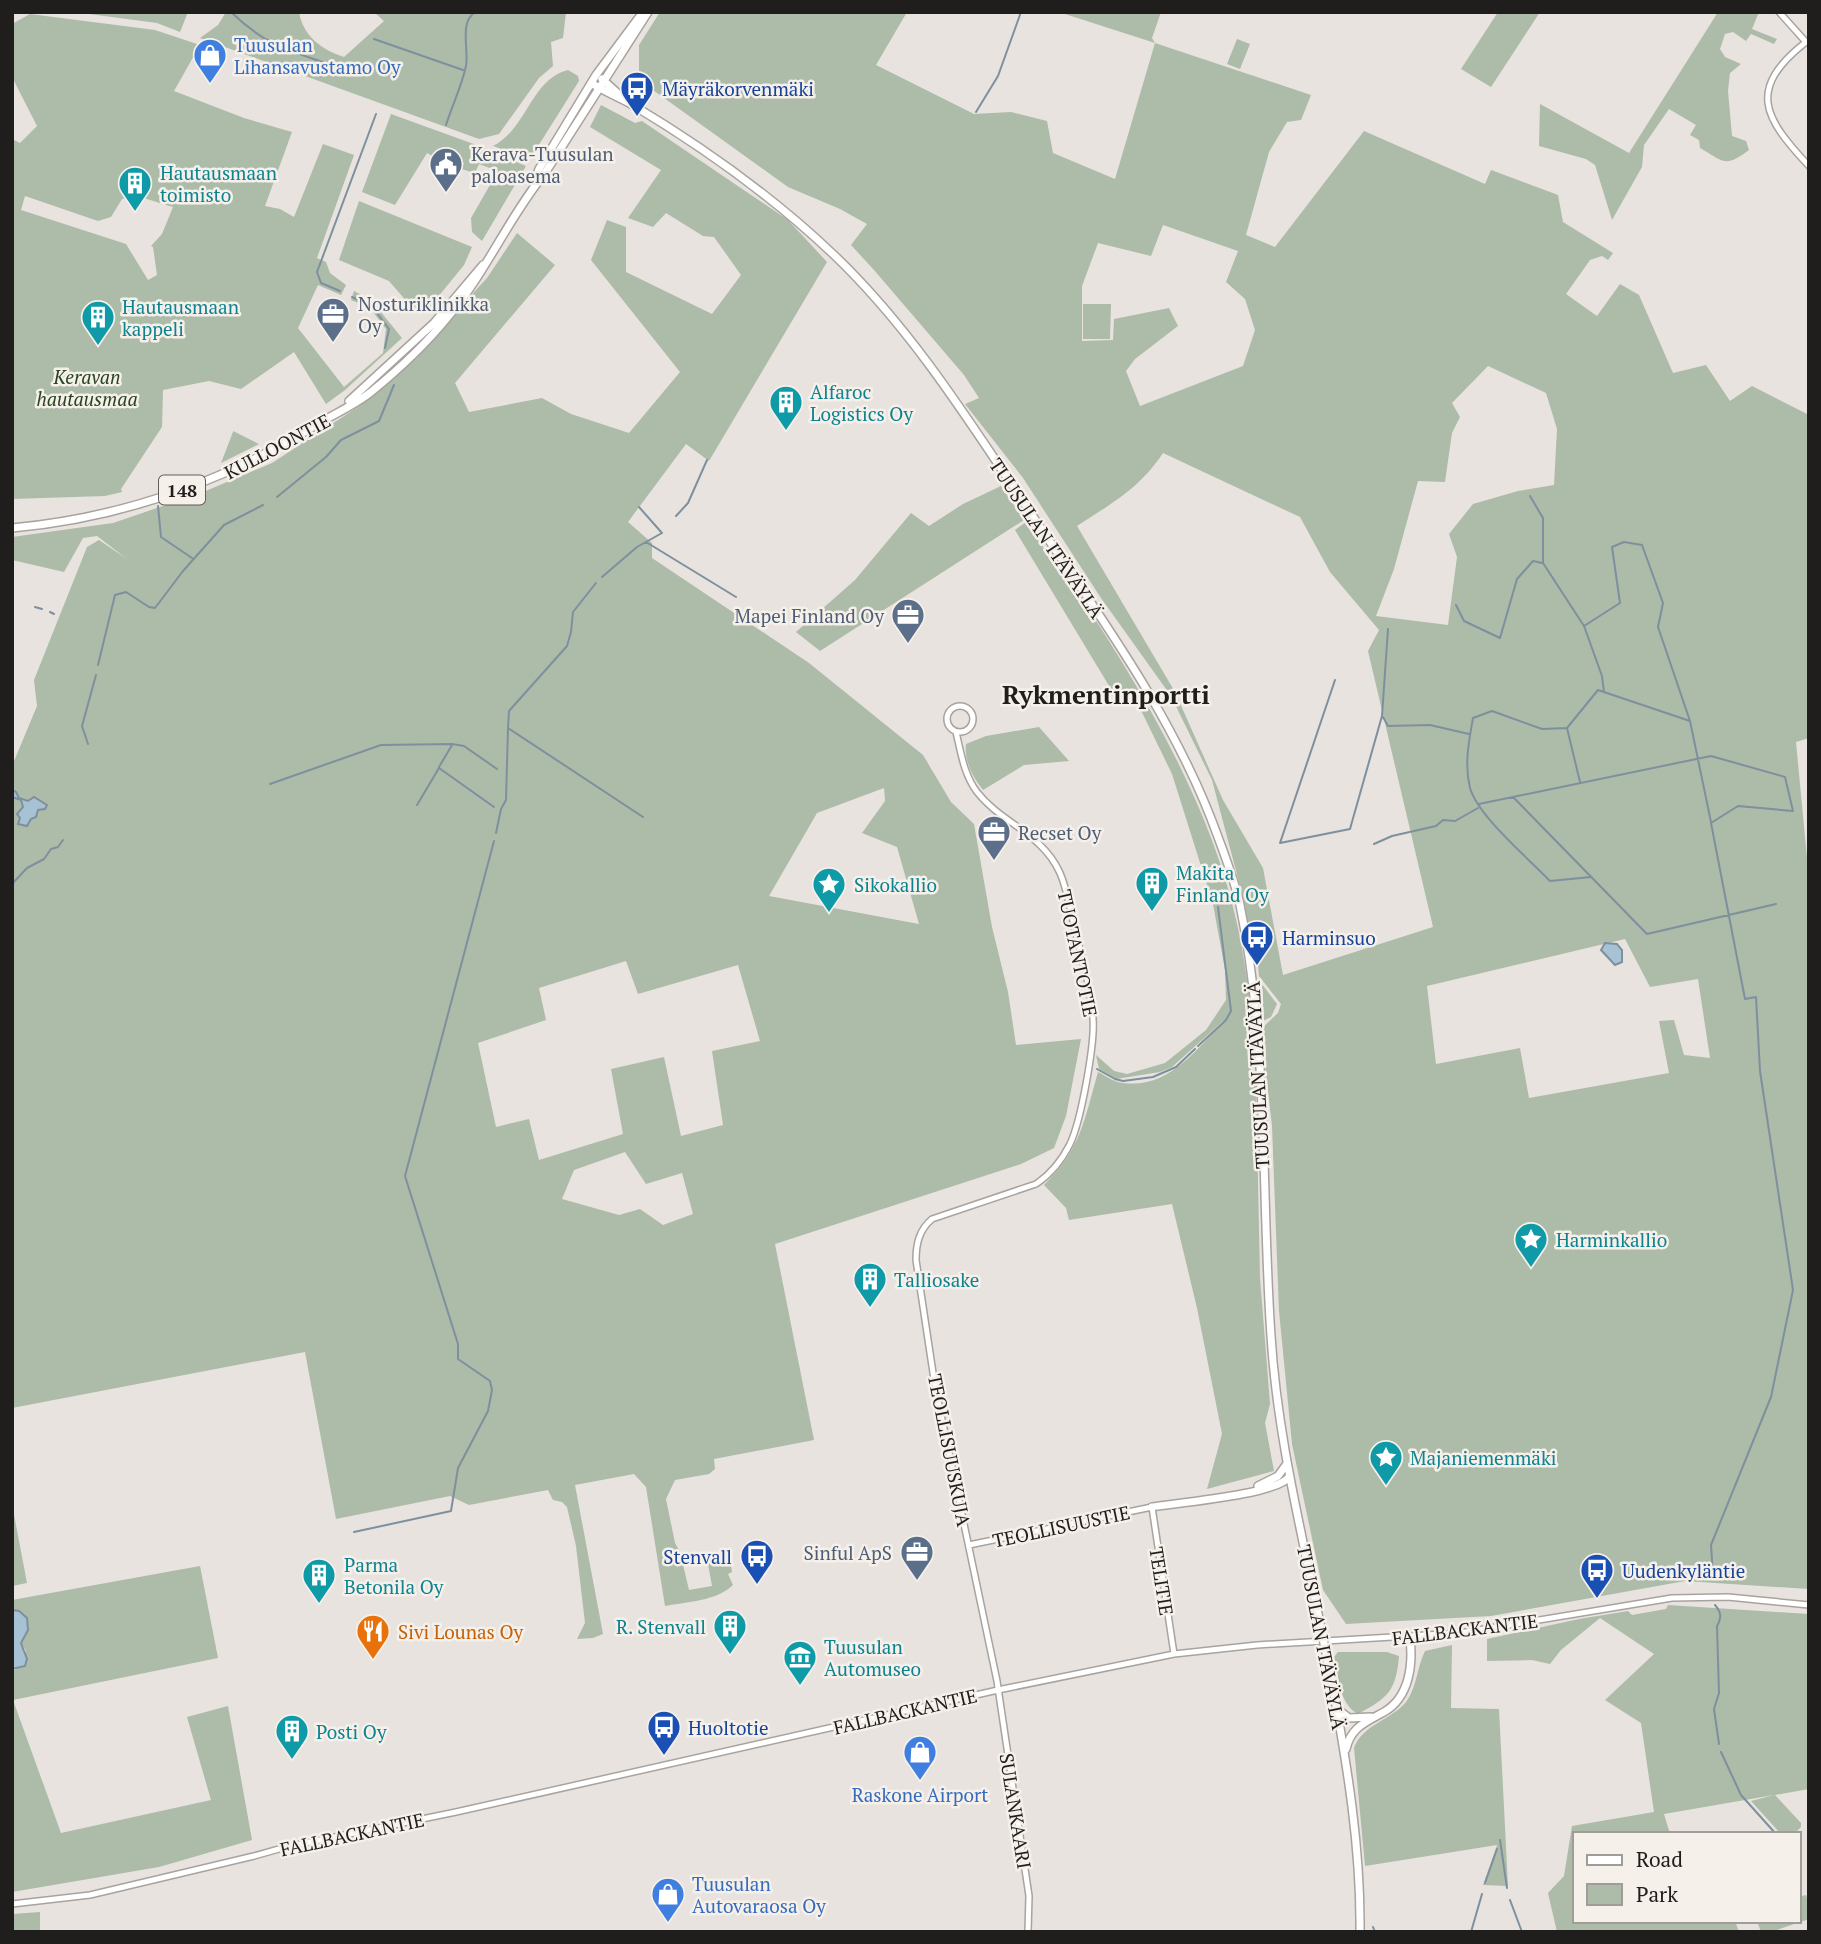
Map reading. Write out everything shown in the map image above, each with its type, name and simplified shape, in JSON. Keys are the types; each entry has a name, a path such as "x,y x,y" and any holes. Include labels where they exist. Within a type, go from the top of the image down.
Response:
{"main road":[{"name":"KULLOONTIE","path":"12,528 109,513 190,488 260,458 369,394 439,328 480,276 643,12"},
{"name":"KULLOONTIE","path":"600,78 649,12"},
{"name":"TUUSULAN ITÄVÄYLÄ","path":"600,78 627,102"},
{"name":"TUUSULAN ITÄVÄYLÄ","path":"595,86 627,102 710,155 773,200 831,251 863,284 913,344 1019,496 1143,682 1182,750 1208,811 1231,873 1251,968 1257,1023 1271,1340 1279,1423 1345,1753 1355,1832 1360,1932"},
{"path":"1220,1497 1265,1484 1278,1476 1287,1464"},
{"path":"1152,1507 1276,1486 1283,1484 1289,1477"},
{"path":"1220,1497 1279,1489 1287,1491 1294,1501"},
{"path":"1345,1753 1354,1731 1371,1717 1391,1707 1405,1688 1410,1666 1410,1638"},
{"path":"1336,1707 1349,1718 1371,1717"}],"street":[{"path":"1779,12 1806,43 1780,66 1773,77 1767,104 1776,127 1809,166"},
{"path":"960,747 965,732 972,726 973,718 970,710 958,706 951,710 947,718 949,727 956,732 965,732"},
{"name":"TUOTANTOTIE","path":"932,1354 916,1260 919,1235 926,1224 940,1215 1037,1184 1059,1163 1076,1128 1093,1030 1088,986 1060,873 1033,838 978,793 968,778 956,732"},
{"name":"TEOLLISUUSKUJA","path":"932,1354 936,1386 969,1545"},
{"name":"TEOLLISUUSTIE","path":"969,1545 1152,1507"},
{"name":"TELITIE","path":"1152,1507 1174,1654"},
{"path":"969,1545 998,1690"},
{"name":"FALLBACKANTIE","path":"12,1904 105,1892 286,1847 443,1815 998,1690 1174,1654 1257,1645 1410,1638 1479,1630 1672,1598 1728,1597 1809,1605"},
{"name":"SULANKAARI","path":"998,1690 1029,1896 1028,1932"}],"green space":[{"path":"74,12 188,12 180,32 157,23"},
{"path":"226,12 299,12 301,21 315,41 344,57 384,21 374,12 566,12 563,38 551,42 553,66 539,78 499,134 479,139 200,38 218,25"},
{"path":"660,12 907,12 876,65 974,114 1011,112 1047,121 1053,153 1115,179 1155,43 1311,95 1301,120 1287,122 1269,152 1246,235 1275,247 1364,131 1485,184 1491,170 1558,195 1563,222 1613,253 1608,260 1602,256 1590,260 1566,294 1597,316 1620,284 1639,295 1673,373 1706,365 1730,401 1752,386 1809,415 1809,738 1796,742 1809,879 1809,1589 1685,1581 1491,1616 1346,1624 1323,1590 1292,1444 1279,1311 1272,1126 1261,1029 1278,1013 1281,1004 1259,976 1244,901 1212,780 1171,696 1101,598 1023,478 965,404 979,398 964,375 851,245 867,224 840,209 788,187 639,80 639,45","holes":["1163,225 1238,251 1226,282 1245,299 1255,330 1243,366 1140,406 1126,371 1135,359 1178,326 1169,308 1114,319 1113,340 1082,341 1082,286 1098,243 1151,256","1488,366 1546,393 1557,429 1554,485 1518,491 1473,504 1449,534 1457,557 1448,625 1376,616 1394,569 1418,481 1445,482 1452,433 1460,417 1452,403","1163,453 1300,517 1330,572 1379,630 1368,651 1433,927 1283,975 1263,868 1223,800 1175,692 1077,526 1124,494 1154,466","1625,939 1650,987 1698,979 1710,1058 1684,1055 1674,1020 1659,1021 1669,1073 1529,1098 1520,1048 1436,1064 1427,986"]},
{"path":"1161,12 1152,38 1155,43 1065,14"},
{"path":"1498,12 1540,12 1491,87 1461,69"},
{"path":"1718,12 1759,12 1752,29 1777,39 1774,44 1751,34 1746,41 1733,32 1725,34 1720,49 1725,57 1741,64 1730,73 1728,91 1732,136 1746,141 1749,150 1735,159 1720,160 1700,148 1699,140 1690,135 1696,125 1669,109 1644,145 1642,167 1612,220 1595,165 1586,159 1539,146 1540,104 1629,153"},
{"name":"Keravan hautausmaa","path":"30,14 155,30 200,45 174,91 244,118 292,132 265,206 280,209 294,217 323,144 354,155 317,258 326,262 330,273 346,285 341,295 318,285 298,328 344,387 383,353 386,329 370,308 351,300 354,291 371,300 402,338 326,404 294,352 241,389 209,381 163,390 162,427 121,489 122,492 105,496 12,499 12,139 20,143 37,126 12,77 12,24","holes":["25,196 98,221 111,217 122,199 137,196 173,207 162,234 151,246 157,275 148,280 126,244 21,210"]},
{"path":"1237,39 1250,44 1240,69 1227,64"},
{"path":"568,70 578,76 579,81 530,159 493,146 514,128 545,83"},
{"path":"601,105 635,123 642,121 788,220 827,262 709,461 686,444 628,522 652,543 652,558 809,663 923,755 951,802 974,824 1016,1045 1081,1039 1066,1116 1054,1148 1021,1164 775,1244 814,1440 714,1459 715,1469 709,1474 675,1480 666,1499 689,1590 712,1586 707,1559 729,1553 732,1572 728,1574 733,1585 710,1598 692,1602 665,1606 646,1487 634,1474 575,1485 603,1634 577,1639 585,1623 576,1546 567,1507 562,1502 553,1500 548,1490 469,1505 450,1496 336,1519 305,1352 12,1408 12,766 37,706 34,680 87,547 99,540 127,559 97,536 83,538 64,572 12,560 12,537 113,523 201,493 272,463 358,407 403,369 487,278 517,233 555,265 455,383 469,412 542,398 571,414 629,433 680,372 591,260 607,220 626,227 626,272 712,314 741,275 714,237 703,236 666,213 653,227 628,218 661,170 590,127","holes":["884,788 885,801 862,833 897,847 919,924 769,896 817,813","626,961 638,994 738,965 760,1041 712,1051 723,1125 681,1136 664,1057 611,1069 623,1134 539,1160 529,1119 496,1127 478,1043 546,1020 539,988","625,1152 646,1184 682,1173 693,1214 663,1225 640,1209 619,1215 562,1199 574,1170"]},
{"path":"391,114 526,166 482,241 472,232 471,218 498,171 479,164 475,173 461,169 464,163 453,156 447,164 427,153 395,205 362,192"},
{"path":"359,201 472,247 464,265 424,314 409,304 389,281 339,260"},
{"path":"1083,304 1111,304 1110,339 1083,339"},
{"path":"233,432 259,444 221,463"},
{"path":"1001,486 1024,520 820,651 796,632 855,580 911,513 929,526 963,504"},
{"path":"1026,522 1047,553 1055,557 1117,654 1174,755 1219,860 1235,916 1246,973 1252,1016 1251,1072 1256,1085 1260,1278 1270,1404 1265,1423 1274,1471 1207,1489 1222,1434 1197,1308 1172,1204 1069,1220 1066,1208 1044,1185 1074,1146 1085,1120 1098,1072 1123,1083 1154,1080 1180,1065 1224,1022 1172,1067 1160,1072 1116,1079 1099,1069 1096,1055 1114,1071 1127,1074 1165,1063 1206,1030 1226,1000 1225,970 1213,904 1172,774 1136,700 1120,704 1015,530"},
{"path":"1039,727 1069,761 1024,765 983,790 970,769 966,744 986,736"},
{"path":"1258,979 1277,1004 1271,1017 1261,1022"},
{"path":"12,1504 27,1583 12,1586"},
{"path":"200,1566 218,1658 13,1700 61,1833 211,1800 187,1717 228,1706 252,1840 159,1867 12,1892 12,1669 15,1670 26,1651 21,1643 23,1637 19,1611 12,1610 12,1600"},
{"path":"1668,1605 1809,1614 1809,1789 1775,1795 1801,1823 1801,1827 1796,1832 1779,1832 1751,1801 1774,1795 1664,1814 1669,1832 1573,1832 1573,1923 1736,1923 1739,1932 1557,1932 1548,1893 1564,1876 1572,1826 1654,1812 1641,1723 1605,1700 1654,1654 1600,1618 1561,1650 1550,1664 1532,1660 1487,1661 1487,1639 1579,1619 1628,1611 1632,1615 1666,1609"},
{"path":"1452,1645 1451,1708 1499,1709 1508,1886 1483,1885 1497,1845 1365,1866 1354,1748 1363,1734 1406,1702 1425,1651"},
{"path":"1338,1652 1387,1652 1399,1656 1396,1678 1389,1692 1358,1714 1347,1704 1340,1689 1334,1657"},
{"path":"1806,1895 1809,1919 1800,1922 1800,1896"},
{"path":"40,1912 40,1932 12,1932 12,1914"},
{"path":"1758,1923 1797,1923 1771,1932 1761,1932"}],"water":[{"path":"12,790 19,798 28,801 34,797 47,805 45,809 38,810 36,817 31,819 27,826 18,824 20,818 17,814 23,807 21,800 12,797"},
{"path":"1605,943 1617,944 1622,950 1622,962 1615,965 1601,950"},
{"path":"12,1610 19,1611 27,1618 28,1630 21,1643 27,1659 25,1666 12,1669"}],"waterway":[{"path":"231,12 253,31 275,44 325,63"},
{"path":"446,125 466,66 467,23 475,12"},
{"path":"976,112 998,76 1021,12"},
{"path":"374,39 463,70"},
{"path":"340,291 321,283 317,272 376,114"},
{"path":"352,297 371,305 389,329 385,348"},
{"path":"277,497 326,457 341,440 379,421 394,385"},
{"path":"676,516 688,503 707,460"},
{"path":"1530,496 1543,518 1543,563 1584,626 1602,676 1604,692"},
{"path":"98,665 115,595 126,592 155,608 183,571 224,525 263,505"},
{"path":"158,506 161,537 192,558"},
{"path":"602,577 637,547 662,533 639,507"},
{"path":"646,542 736,597"},
{"path":"1584,626 1620,603 1612,547 1624,542 1642,545 1663,603 1658,627 1690,721 1711,822"},
{"path":"1456,605 1464,621 1500,638 1517,579 1533,561 1542,563"},
{"path":"596,583 573,612 567,646 509,711 508,728 643,817"},
{"path":"35,607 42,609"},
{"path":"50,612 54,614"},
{"path":"1335,680 1280,843 1350,829 1382,716 1388,629"},
{"path":"88,744 82,726 96,675"},
{"path":"1580,782 1567,728 1598,690 1690,721"},
{"path":"1567,728 1542,729 1492,711 1473,718 1468,753 1468,779 1475,799 1483,811 1550,881 1591,877"},
{"path":"1383,717 1388,726 1430,725 1469,734"},
{"path":"496,833 501,809 506,800 508,728"},
{"path":"270,784 381,745 464,746 497,769"},
{"path":"439,767 452,745"},
{"path":"1479,804 1711,756 1785,777 1793,811 1738,806 1711,823 1745,999 1756,997 1760,1071 1793,1290 1771,1397 1711,1545 1713,1575"},
{"path":"417,805 439,768 494,807"},
{"path":"1513,797 1647,934 1776,904"},
{"path":"1374,844 1392,836 1436,826 1443,820 1455,821 1478,808"},
{"path":"12,884 27,868 44,859 51,849 58,847 63,840"},
{"path":"354,1532 451,1511 458,1468 488,1411 492,1390 490,1381 458,1359 458,1344 405,1176 494,841"},
{"path":"1198,1046 1226,1020 1231,1011 1218,907"},
{"path":"1097,1069 1123,1081 1153,1077 1176,1067 1195,1049"},
{"path":"1715,1605 1720,1615 1717,1626 1719,1693 1714,1709 1719,1744"},
{"path":"1721,1752 1741,1795 1774,1832"},
{"path":"1500,1840 1507,1888"},
{"path":"1485,1883 1497,1849"},
{"path":"1471,1932 1482,1894"},
{"path":"1510,1900 1522,1932"},
{"path":"1373,1927 1375,1932"}],"place":[{"name":"Tuusulan Lihansavustamo Oy","path":"210,85"},
{"name":"Mäyräkorvenmäki","path":"637,118"},
{"name":"Kerava-Tuusulan paloasema","path":"446,194"},
{"name":"Hautausmaan toimisto","path":"135,213"},
{"name":"Nosturiklinikka Oy","path":"333,344"},
{"name":"Hautausmaan kappeli","path":"98,347"},
{"name":"Alfaroc Logistics Oy","path":"786,432"},
{"name":"Mapei Finland Oy","path":"908,645"},
{"name":"Recset Oy","path":"994,862"},
{"name":"Makita Finland Oy","path":"1152,913"},
{"name":"Sikokallio","path":"829,914"},
{"name":"Harminsuo","path":"1257,967"},
{"name":"Harminkallio","path":"1531,1269"},
{"name":"Talliosake","path":"870,1309"},
{"name":"Majaniemenmäki","path":"1386,1487"},
{"name":"Sinful ApS","path":"917,1582"},
{"name":"Stenvall","path":"757,1586"},
{"name":"Uudenkyläntie","path":"1597,1600"},
{"name":"Parma Betonila Oy","path":"319,1605"},
{"name":"R. Stenvall","path":"730,1656"},
{"name":"Sivi Lounas Oy","path":"373,1661"},
{"name":"Tuusulan Automuseo","path":"800,1687"},
{"name":"Huoltotie","path":"664,1757"},
{"name":"Posti Oy","path":"292,1761"},
{"name":"Raskone Airport","path":"920,1782"},
{"name":"Tuusulan Autovaraosa Oy","path":"668,1924"}],"district":[{"name":"Rykmentinportti","path":"1106,694"}]}
